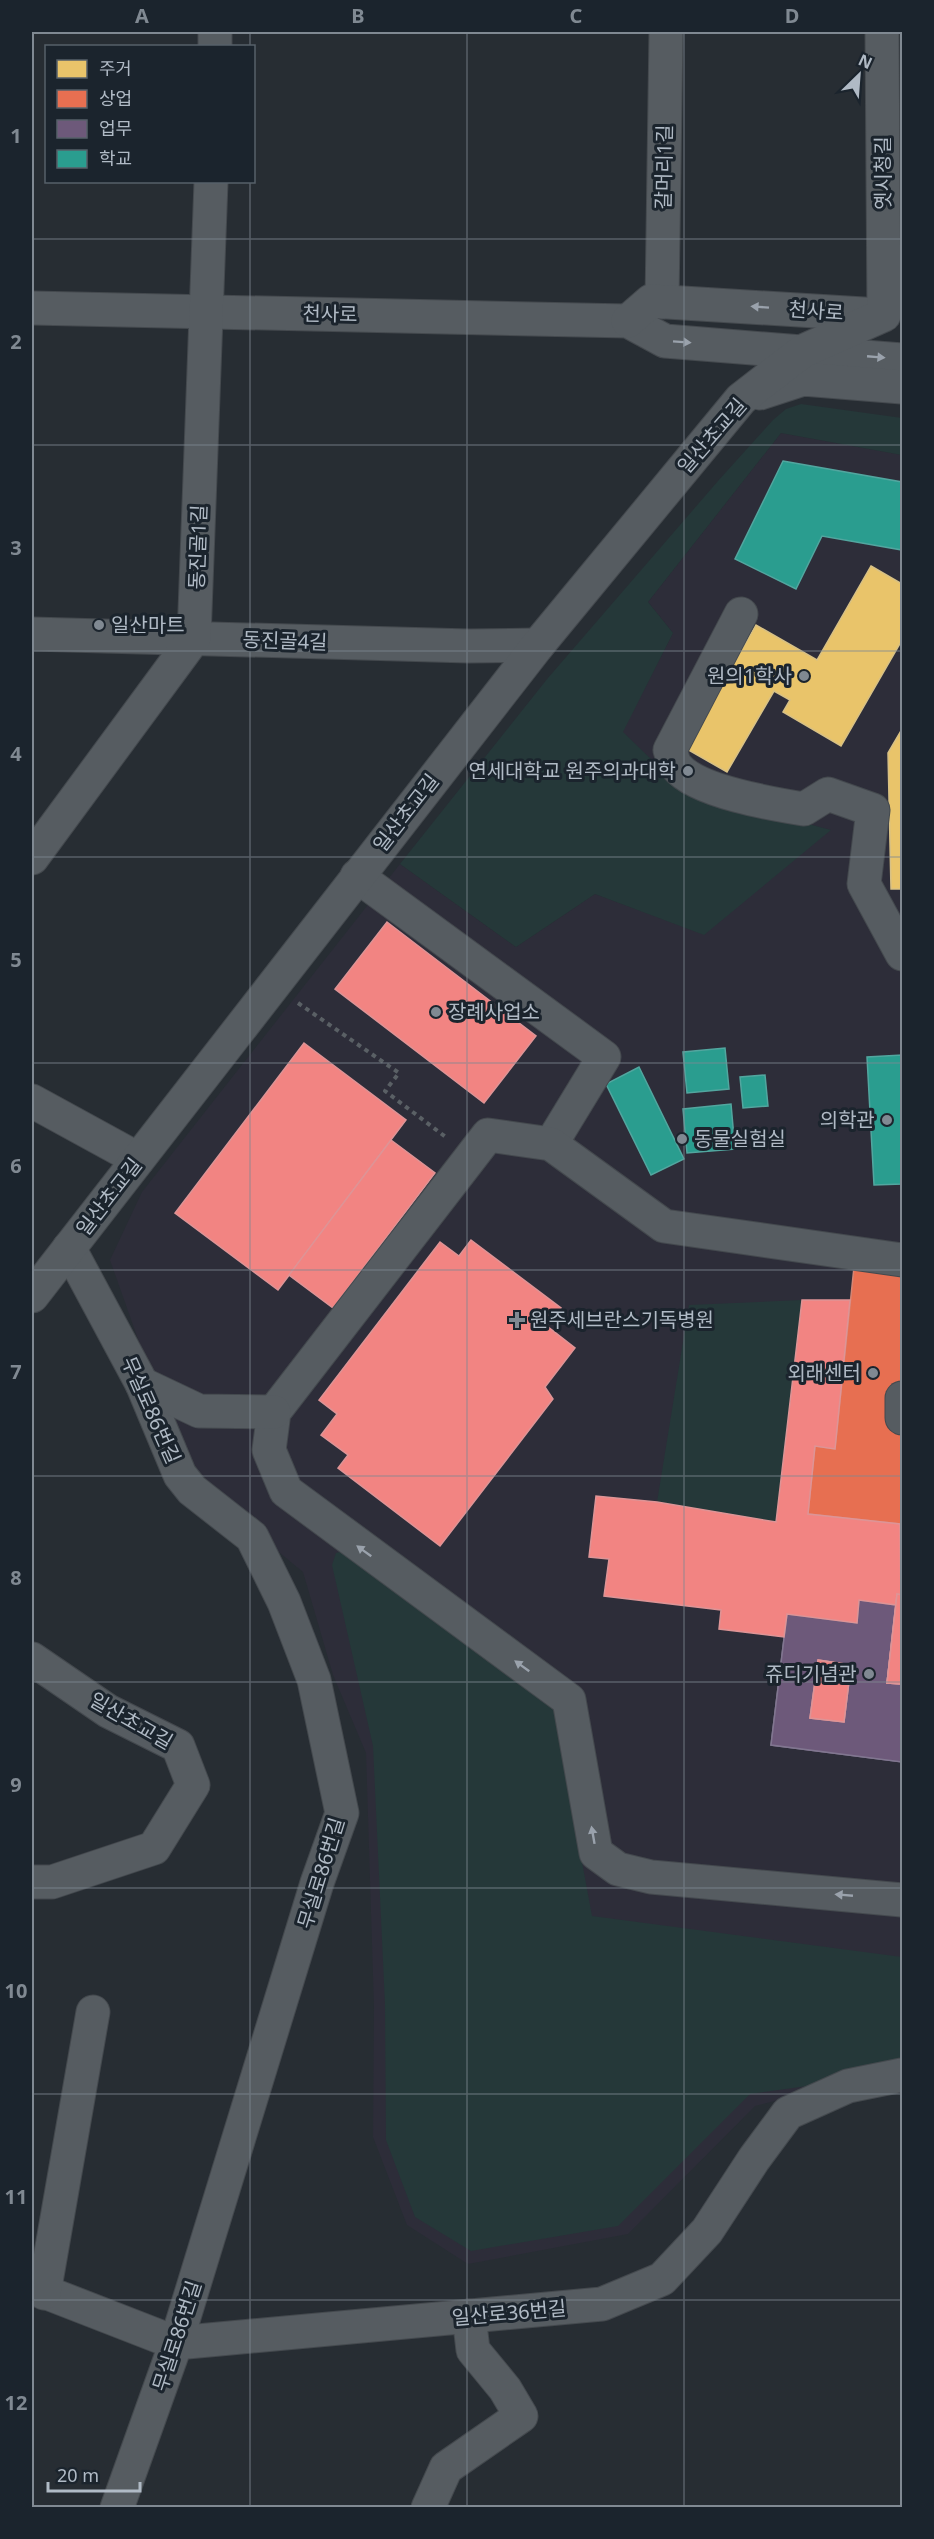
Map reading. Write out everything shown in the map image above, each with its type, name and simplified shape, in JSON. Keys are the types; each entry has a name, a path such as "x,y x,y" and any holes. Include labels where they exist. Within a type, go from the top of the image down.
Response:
{"street":[{"name":"갈머리1길","path":"662,302 666,32"},
{"name":"옛시청길","path":"882,32 893,316"},
{"name":"동진골1길","path":"194,638 211,183"},
{"name":"천사로","path":"628,321 651,301 893,316"},
{"name":"천사로","path":"32,308 628,321 665,341 903,360"},
{"name":"일산초교길","path":"32,1296 538,645 741,399 804,351 893,316"},
{"path":"741,399 803,379 903,387"},
{"path":"741,614 670,750 676,767 698,783 764,802 804,809 828,794 873,810 864,884 903,954"},
{"name":"동진골4길","path":"32,634 469,646 538,645"},
{"path":"32,858 194,638"},
{"path":"357,876 604,1057 551,1144"},
{"path":"32,1101 138,1159"},
{"path":"903,1260 664,1226 551,1144 488,1135 274,1412 269,1450 286,1491 569,1700 596,1853 618,1869 651,1877 903,1900"},
{"name":"무실로86번길","path":"69,1248 142,1384 180,1475 192,1490 252,1537 284,1602 314,1680 342,1813 317,1883 176,2343 117,2508"},
{"path":"142,1384 199,1411 274,1412"},
{"path":"903,1398 903,1418"},
{"name":"일산초교길","path":"32,1659 108,1712 178,1746 194,1785 154,1848 52,1882 32,1881"},
{"path":"38,2290 93,2012"},
{"name":"일산로36번길","path":"38,2290 176,2343 602,2304 663,2279 708,2231 754,2159 788,2113 848,2086 903,2075"},
{"path":"428,2508 446,2468 521,2416 505,2389 473,2350 469,2316"}],"path":[{"path":"288,996 399,1072 385,1091 451,1141"}],"shaded area":[{"path":"801,404 902,418 902,455 781,433 648,602 673,633 623,732 684,791 831,830 704,935 595,894 516,947 400,864 548,678 718,481 773,420 786,409"},
{"name":"원주세브란스기독병원","path":"781,433 902,455 902,2068 755,2106 628,2234 468,2264 407,2225 373,2137 374,2007 366,1753 333,1675 303,1572 258,1535 179,1455 110,1260 142,1192 400,864 516,947 595,894 703,934 830,830 684,791 622,732 673,633 648,602"},
{"path":"802,1300 776,1522 657,1502 689,1305"},
{"path":"351,1549 553,1705 592,1916 902,1957 902,2073 750,2094 618,2226 471,2251 415,2217 386,2140 385,2004 373,1746 332,1565 336,1553"}],"building: 주거":[{"name":"원의1학사","path":"871,566 902,584 902,640 841,746 783,712 790,700 774,691 727,772 685,748 756,625 817,660"},
{"path":"902,729 902,889 891,889 888,753"}],"building: 상업":[{"name":"외래센터","path":"854,1267 902,1272 902,1539 899,1538 900,1524 808,1514 815,1446 835,1449"}],"building: 업무":[{"name":"쥬디기념관","path":"859,1600 896,1605 887,1683 902,1684 902,1762 771,1745 787,1614 857,1623","holes":["818,1660 851,1665 844,1722 810,1718"]},
{"name":"쥬디기념관","path":"859,1600 896,1605 887,1683 902,1684 902,1762 771,1745 787,1614 857,1623"}],"building: 학교":[{"path":"783,461 902,482 902,550 822,536 796,589 735,559"},
{"path":"725,1048 729,1089 687,1093 683,1052"},
{"name":"의학관","path":"902,1055 902,1184 874,1185 867,1057"},
{"path":"639,1067 684,1159 651,1175 606,1084"},
{"path":"765,1075 768,1106 743,1108 740,1077"},
{"path":"731,1104 735,1149 687,1153 683,1109"}],"building: 의료":[{"name":"장례사업소","path":"387,922 536,1036 484,1103 335,989"},
{"path":"304,1043 406,1120 278,1290 175,1213"},
{"path":"391,1140 435,1173 333,1308 289,1275"},
{"path":"471,1240 561,1308 547,1326 575,1348 545,1387 553,1399 440,1546 338,1468 348,1455 321,1435 337,1414 319,1400 440,1242 459,1256"},
{"path":"802,1300 850,1300 835,1449 815,1446 808,1514 900,1524 902,1684 887,1683 896,1605 859,1600 857,1623 787,1614 784,1637 719,1629 721,1610 604,1596 609,1559 589,1557 596,1496 657,1502 776,1522"},
{"path":"897,1594 902,1595 902,1684 887,1683"},
{"path":"897,1594 902,1595 902,1684 887,1683"},
{"path":"818,1660 851,1665 844,1722 810,1718"},
{"path":"818,1660 851,1665 844,1722 810,1718"}],"place":[{"name":"일산마트","path":"99,625"},
{"name":"원의1학사","path":"804,676"},
{"name":"연세대학교 원주의과대학","path":"688,771"},
{"name":"장례사업소","path":"436,1012"},
{"name":"의학관","path":"887,1120"},
{"name":"동물실험실","path":"682,1139"},
{"name":"원주세브란스기독병원","path":"517,1320"},
{"name":"외래센터","path":"873,1373"},
{"name":"쥬디기념관","path":"869,1674"}]}
